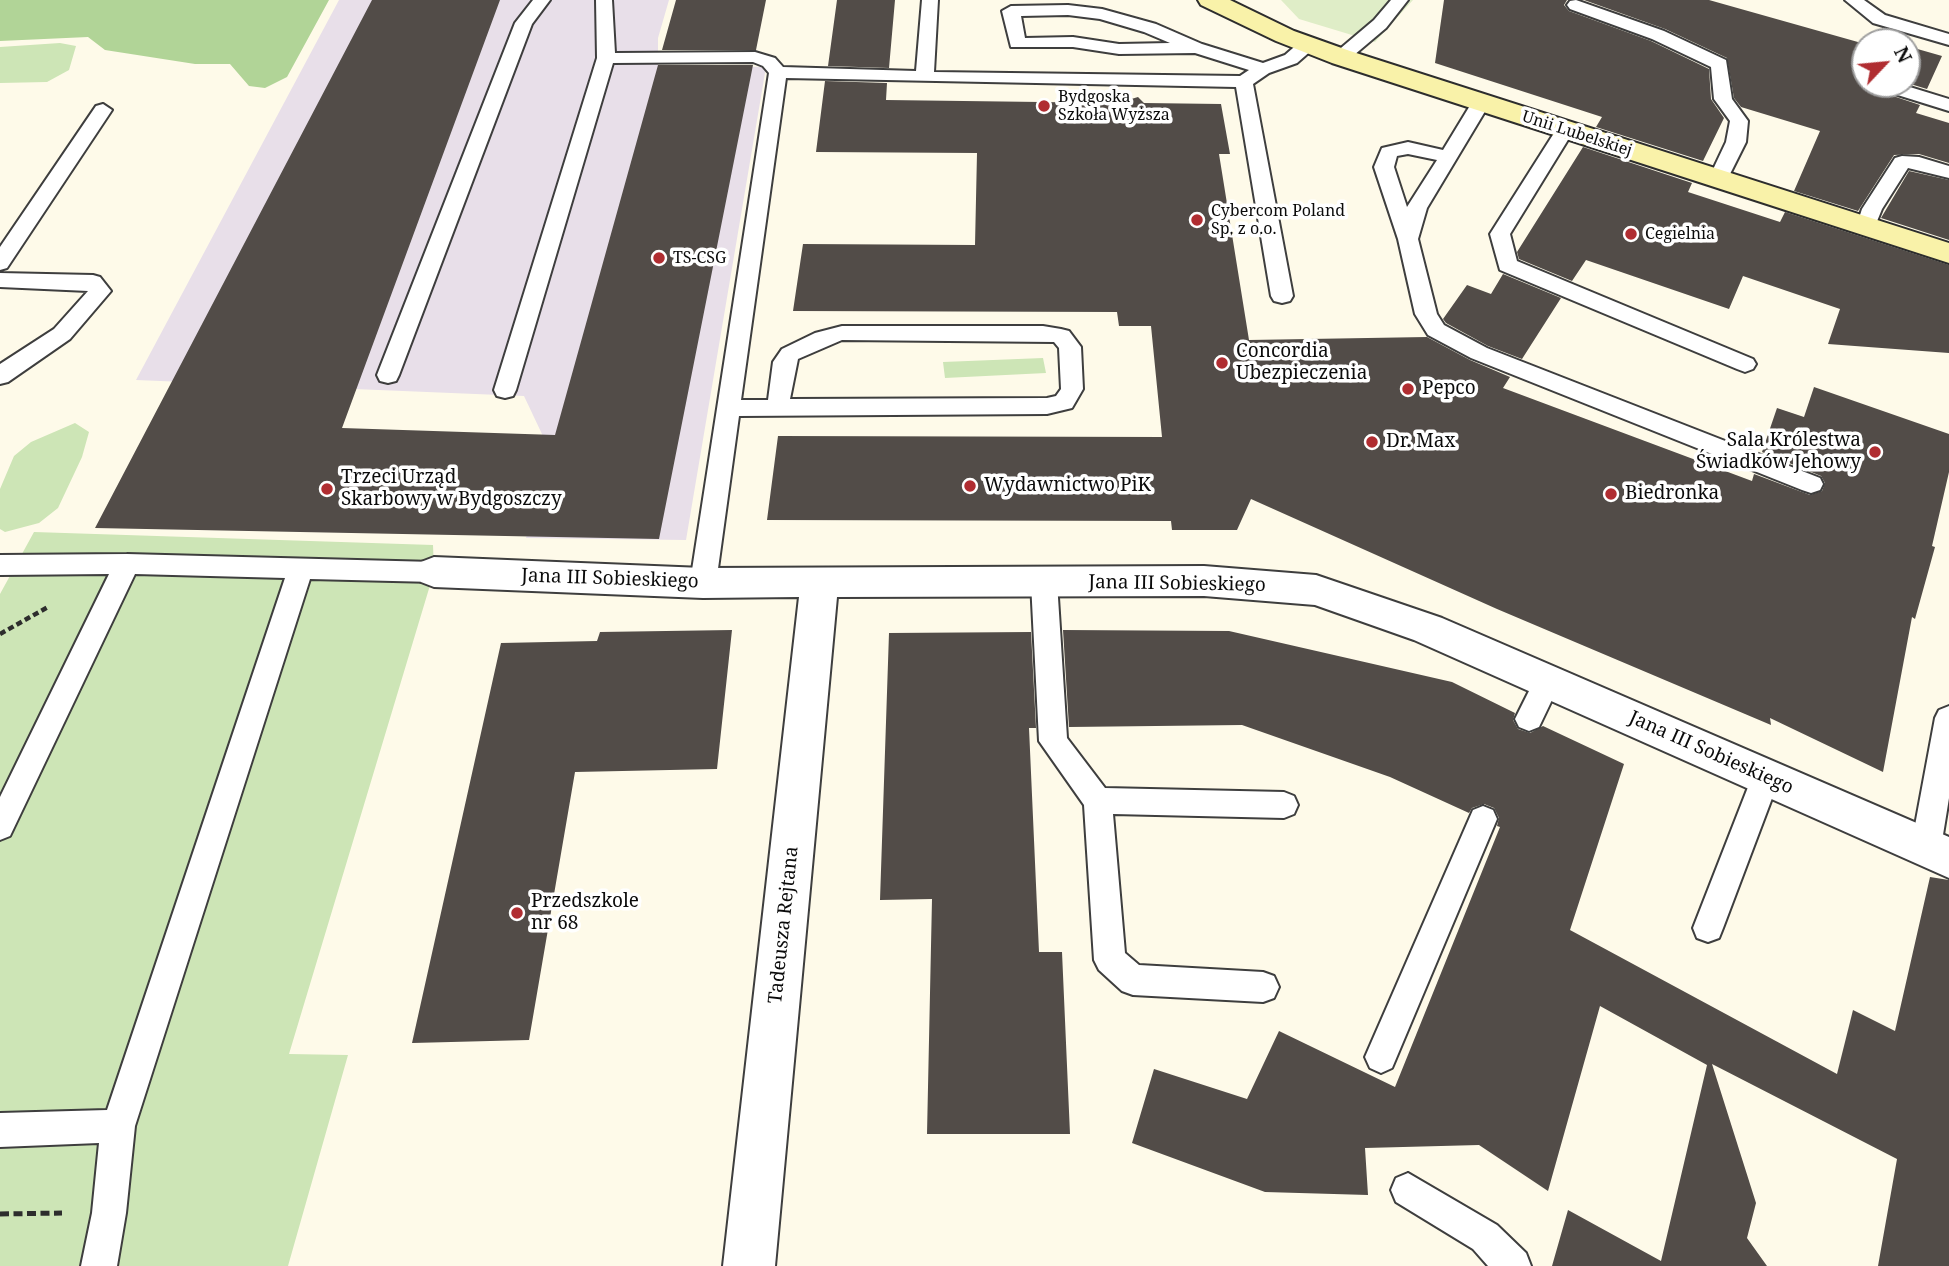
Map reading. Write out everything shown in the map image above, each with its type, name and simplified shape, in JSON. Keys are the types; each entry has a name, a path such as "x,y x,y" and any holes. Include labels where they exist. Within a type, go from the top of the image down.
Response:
{"street":[{"name":"Unii Lubelskiej","path":"1210,0 1307,45 1341,57 1949,253"},
{"name":"Jana III Sobieskiego","path":"434,572 703,583 1204,581 1316,590 1428,629 1937,852"},
{"name":"Tadeusza Rejtana","path":"749,1266 819,584"}],"lane":[{"path":"388,375 524,23 542,0"},
{"path":"505,390 606,58 604,0"},
{"path":"925,77 930,0"},
{"path":"1341,57 1380,24 1400,0"},
{"path":"1853,0 1879,19 1949,40"},
{"path":"1576,5 1613,17 1720,64 1723,99 1739,121 1736,142 1718,180"},
{"path":"1196,48 1119,49 1073,42 1017,43 1011,11 1069,10 1102,14 1150,28 1196,48 1263,69"},
{"path":"606,58 754,57 769,62 778,72 1244,82 1263,69 1292,59 1307,45"},
{"path":"703,583 778,72"},
{"path":"1244,82 1282,296"},
{"path":"1921,96 1949,105"},
{"path":"1408,239 1417,208 1481,103"},
{"path":"0,263 103,110"},
{"path":"1565,130 1500,234 1507,265 1745,364"},
{"path":"1449,157 1408,148 1390,152 1384,167 1408,239 1426,314 1436,330 1479,353 1811,484"},
{"path":"1866,227 1872,209 1902,162 1919,163 1949,172"},
{"path":"0,280 93,282 100,291 62,334 0,376"},
{"path":"727,408 1047,406 1065,402 1072,390 1070,347 1061,336 1044,332 842,333 823,338 790,354 784,362 778,407"},
{"path":"0,827 127,564"},
{"path":"0,565 127,564 434,572"},
{"path":"99,1266 110,1213 118,1126 301,568"},
{"path":"1044,582 1053,741 1098,801 1110,960 1133,980 1263,987"},
{"path":"1529,719 1548,681"},
{"path":"1937,852 1949,718"},
{"path":"1708,928 1766,777"},
{"path":"1098,801 1284,805"},
{"path":"1381,1057 1483,820"},
{"path":"0,1130 118,1126"},
{"path":"1408,1190 1485,1237 1513,1266"}],"path":[{"path":"0,1214 110,1213"}],"shaded area":[{"path":"339,0 669,0 658,38 658,65 766,67 686,540 526,538 550,451 524,396 136,380"}],"green space":[{"path":"0,0 329,0 287,77 265,88 249,86 230,64 195,64 105,50 88,37 0,41"},
{"path":"1281,0 1413,0 1375,42 1299,19"},
{"path":"60,43 76,46 69,70 47,82 0,83 0,47"},
{"path":"1043,358 1046,373 945,378 943,362"},
{"path":"75,423 89,432 82,457 58,508 39,523 5,532 0,529 0,489 14,456 31,442"},
{"path":"34,532 433,545 434,572 289,1054 348,1055 288,1266 0,1266 0,594"}],"building":[{"path":"372,0 500,0 342,428 555,435 658,65 753,65 659,539 95,528"},
{"path":"676,0 766,0 756,50 662,50"},
{"path":"837,0 895,0 889,68 828,66"},
{"path":"1444,0 1567,0 1564,5 1569,11 1651,41 1709,69 1711,99 1724,118 1703,161 1596,127 1602,117 1435,63"},
{"path":"1584,0 1709,0 1851,40 1851,98 1899,98 1920,105 1916,113 1949,123 1949,163 1919,154 1894,155 1858,211 1794,191 1820,131 1741,107 1734,98 1727,58 1665,29"},
{"path":"1921,50 1942,56 1927,89 1921,87"},
{"path":"825,81 887,83 886,100 1118,103 1138,97 1144,103 1221,104 1230,154 1219,154 1249,340 1427,337 1510,377 1503,388 1752,481 1754,474 1810,495 1822,491 1825,483 1821,476 1762,452 1777,408 1804,417 1814,387 1949,434 1949,472 1932,546 1935,547 1915,619 1912,617 1883,772 1770,718 1771,725 1497,609 1251,499 1237,530 1172,530 1171,521 767,520 778,436 1162,437 1151,326 1119,326 1117,312 793,311 803,244 975,245 977,153 816,152"},
{"path":"1583,147 1692,183 1688,192 1780,222 1785,212 1949,265 1949,353 1828,344 1840,309 1743,276 1729,309 1586,260 1572,281 1519,259 1517,252"},
{"path":"1909,171 1949,180 1949,240 1881,218"},
{"path":"1503,274 1561,298 1522,359 1488,346 1443,319 1467,285 1491,294"},
{"path":"732,630 717,769 575,772 529,1040 412,1043 501,643 597,641 600,632"},
{"path":"1063,630 1229,631 1452,682 1515,713 1513,720 1518,729 1530,733 1543,726 1624,764 1570,930 1837,1074 1853,1010 1895,1031 1930,877 1949,880 1949,1266 1878,1266 1897,1159 1712,1064 1756,1203 1747,1238 1767,1266 1552,1266 1568,1210 1661,1261 1707,1065 1600,1006 1548,1191 1479,1145 1365,1148 1368,1195 1265,1192 1132,1143 1154,1069 1247,1099 1279,1031 1395,1087 1500,827 1497,826 1499,818 1494,808 1484,804 1472,808 1469,813 1390,777 1242,725 1069,727"},
{"path":"1031,632 1036,728 1029,728 1039,952 1062,952 1070,1134 927,1134 932,899 880,900 889,633"}],"place":[{"name":"Bydgoska Szkoła Wyższa","path":"1044,106"},
{"name":"Cybercom Poland Sp. z o.o.","path":"1197,220"},
{"name":"Cegielnia","path":"1631,234"},
{"name":"TS-CSG","path":"659,258"},
{"name":"Concordia Ubezpieczenia","path":"1222,363"},
{"name":"Pepco","path":"1408,389"},
{"name":"Dr. Max","path":"1372,442"},
{"name":"Sala Królestwa Świadków Jehowy","path":"1875,452"},
{"name":"Wydawnictwo PiK","path":"970,486"},
{"name":"Trzeci Urząd Skarbowy w Bydgoszczy","path":"327,489"},
{"name":"Biedronka","path":"1611,494"},
{"name":"Przedszkole nr 68","path":"517,913"}]}
